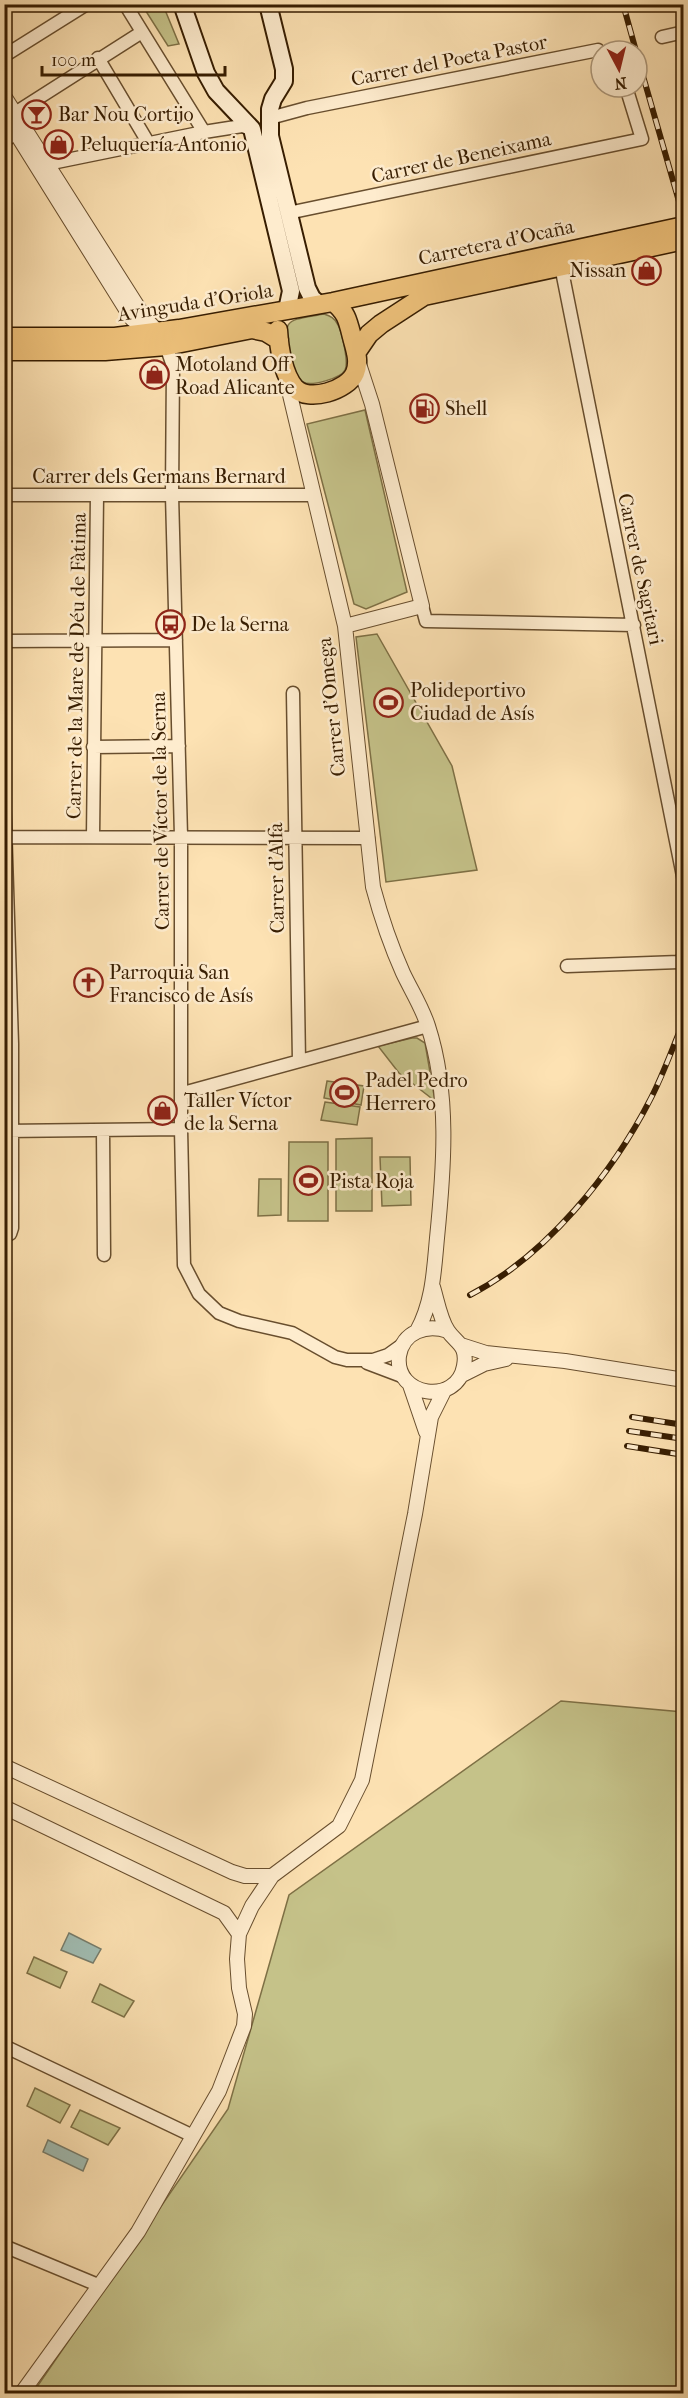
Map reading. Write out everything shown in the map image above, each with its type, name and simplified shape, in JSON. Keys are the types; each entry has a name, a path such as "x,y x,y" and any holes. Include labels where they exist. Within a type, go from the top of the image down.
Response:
{"main road":[{"path":"182,4 206,73 228,106 248,124 291,291 287,310"},
{"path":"268,4 284,69 284,81 273,99 270,135 288,213 307,288 312,298 342,308 347,317 357,357 353,378 344,386 327,392 302,393 295,388 289,377"},
{"path":"248,124 270,118"},
{"name":"Carretera d'Ocaña","path":"357,357 369,334 424,296 561,266 671,238 684,226"},
{"name":"Carretera d'Ocaña","path":"326,303 671,238"},
{"name":"Avinguda d'Oriola","path":"5,351 105,351 249,315 326,303"},
{"name":"Carrer d'Omega","path":"287,310 279,321 279,340 289,377"},
{"name":"Avinguda d'Oriola","path":"4,337 131,328 159,337 252,329 266,332 279,340"}],"street":[{"path":"4,56 87,4"},
{"path":"125,4 204,132"},
{"path":"10,114 142,32"},
{"path":"662,37 684,32"},
{"name":"Carrer del Poeta Pastor","path":"270,118 307,108 589,54"},
{"path":"98,58 148,144"},
{"path":"284,81 282,99 284,105 307,108"},
{"path":"4,96 10,114 43,166 159,337"},
{"name":"Carrer de Beneixama","path":"288,213 642,139 630,99"},
{"path":"10,114 10,137 43,166 131,328"},
{"path":"43,166 248,124"},
{"name":"Carrer de Sagitari","path":"561,266 684,881"},
{"name":"Carrer de Víctor de la Serna","path":"159,337 173,366 172,495 181,836 183,1254 189,1277 199,1294 219,1313 239,1321 285,1331 324,1353 341,1359 360,1361"},
{"path":"4,507 5,351"},
{"path":"357,357 372,404 426,621 634,625"},
{"name":"Carrer d'Omega","path":"289,377 290,395 345,626 373,887 383,927 428,1026 442,1094 443,1140 440,1206 432,1285 426,1315 417,1331"},
{"name":"Carrer dels Germans Bernard","path":"5,495 314,495"},
{"name":"Carrer de la Mare de Déu de Fàtima","path":"93,837 97,495"},
{"path":"345,626 422,606"},
{"path":"4,641 176,640"},
{"name":"Carrer d'Alfa","path":"293,693 299,1061"},
{"path":"93,747 179,746"},
{"path":"4,794 4,837 7,851 8,1208 12,1228 10,1234 4,1236"},
{"path":"4,837 368,838"},
{"path":"567,966 681,959"},
{"path":"183,1094 428,1026"},
{"path":"8,1131 181,1128"},
{"path":"103,1131 104,1255"},
{"path":"432,1285 448,1331 461,1345 486,1353 565,1361 684,1380"},
{"path":"360,1361 380,1359 402,1345 417,1331 438,1328 448,1331"},
{"path":"402,1345 399,1362 425,1426 427,1440"},
{"path":"360,1361 381,1367 426,1393 444,1391 457,1382 462,1375 465,1365 461,1345"},
{"path":"462,1375 484,1364 522,1357"},
{"path":"21,2394 138,2232 219,2091 244,2026 237,1959 239,1934 252,1906 272,1876 339,1826 362,1780 415,1514 431,1417 444,1391"},
{"path":"4,1766 232,1872 244,1876 272,1876"},
{"path":"7,1811 224,1913 239,1934"},
{"path":"4,2046 193,2136"},
{"path":"4,2246 98,2285"}],"shaded area":[{"path":"142,5 163,5 179,44 168,46"},
{"path":"324,314 334,319 340,329 346,361 345,370 332,379 319,383 303,382 296,375 288,346 287,329 289,324 301,318"},
{"path":"365,410 407,592 366,609 354,604 307,424"},
{"name":"Polideportivo Ciudad de Asís","path":"377,634 452,766 477,870 386,882 356,637"},
{"path":"412,1038 425,1043 435,1101 399,1073 378,1046"},
{"name":"Padel Pedro Herrero","path":"327,1081 364,1086 361,1105 324,1098"},
{"path":"325,1102 360,1107 357,1125 321,1120"},
{"path":"372,1138 372,1211 336,1211 336,1139"},
{"name":"Pista Roja","path":"289,1142 328,1142 328,1221 288,1221"},
{"path":"380,1157 410,1157 411,1205 382,1206"},
{"path":"259,1179 281,1179 281,1215 258,1216"},
{"path":"561,1701 683,1712 683,2393 32,2394 228,2109 289,1895"},
{"path":"34,1957 67,1972 60,1988 27,1973"},
{"path":"100,1984 134,2001 124,2017 92,2002"},
{"path":"35,2088 70,2105 60,2123 27,2106"},
{"path":"80,2110 120,2128 108,2145 71,2127"}],"water":[{"path":"69,1933 101,1949 93,1963 61,1950"},
{"path":"48,2140 88,2159 83,2171 43,2152"}],"railway":[{"path":"623,4 633,39"},
{"path":"649,97 684,219"},
{"path":"470,1295 525,1258 551,1235 597,1183 617,1155 651,1098 684,1021"},
{"path":"632,1417 684,1425"},
{"path":"629,1431 684,1439"},
{"path":"627,1446 684,1455"}],"place":[{"name":"Bar Nou Cortijo","path":"37,114"},
{"name":"Peluquería Antonio","path":"59,144"},
{"name":"Nissan","path":"647,270"},
{"name":"Motoland Off Road Alicante","path":"154,375"},
{"name":"Shell","path":"424,408"},
{"name":"De la Serna","path":"170,624"},
{"name":"Polideportivo Ciudad de Asís","path":"389,702"},
{"name":"Parroquia San Francisco de Asís","path":"88,983"},
{"name":"Padel Pedro Herrero","path":"344,1092"},
{"name":"Taller Víctor de la Serna","path":"163,1111"},
{"name":"Pista Roja","path":"308,1181"}]}
